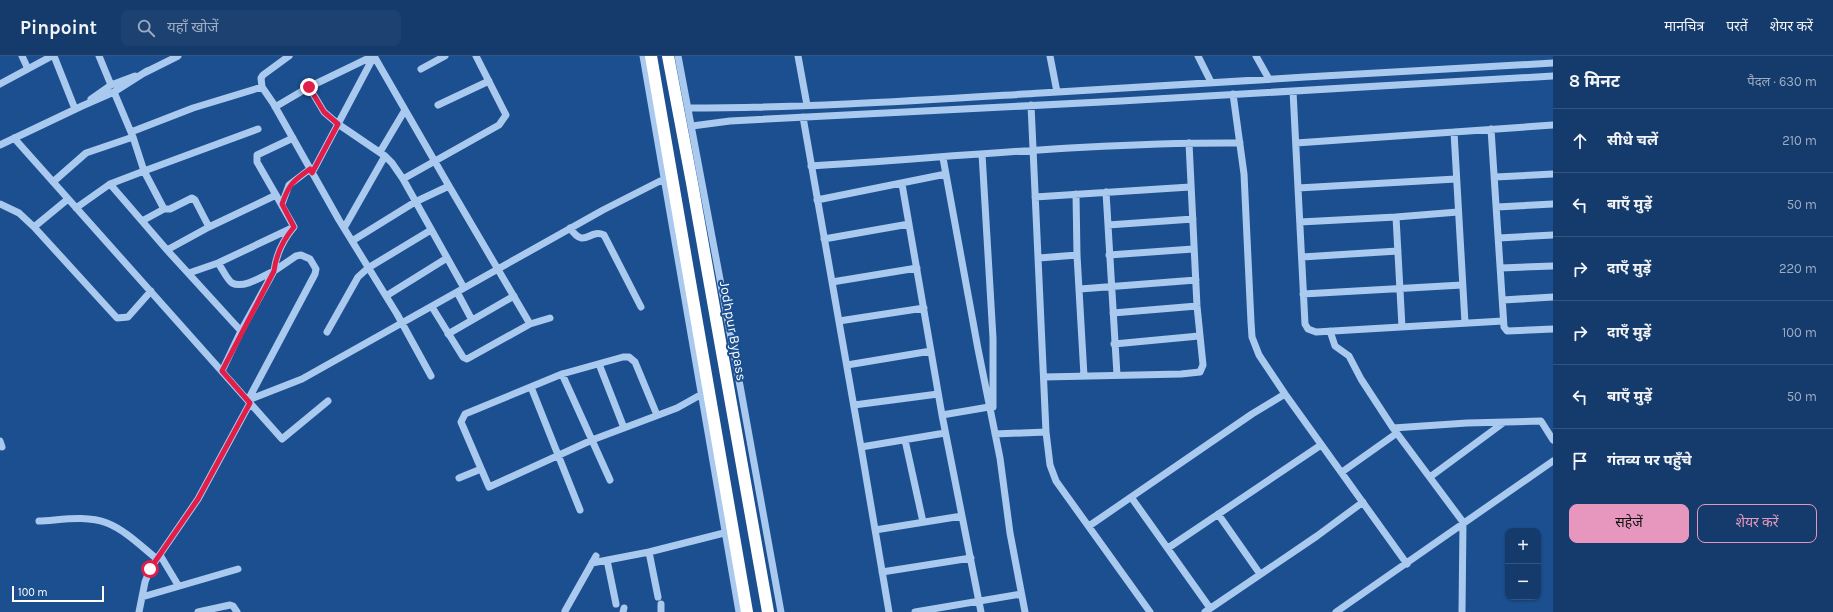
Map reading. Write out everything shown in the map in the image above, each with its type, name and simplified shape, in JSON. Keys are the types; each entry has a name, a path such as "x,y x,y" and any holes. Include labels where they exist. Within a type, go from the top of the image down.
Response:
{"highway":[{"path":"651,56 747,612"},
{"name":"Jodhpur Bypass","path":"668,56 768,612"}],"street":[{"path":"22,56 28,69"},
{"path":"0,84 53,56 78,107"},
{"path":"99,56 111,85"},
{"path":"0,145 78,107 114,92 148,71 178,56"},
{"path":"289,56 263,75 261,78 262,87 344,228 402,323 431,376"},
{"path":"275,107 309,87 373,56"},
{"path":"373,56 530,324"},
{"path":"282,204 289,185 311,171 338,124 373,56"},
{"path":"421,69 445,56"},
{"path":"403,179 499,124 505,118 506,115 476,56"},
{"path":"643,56 666,178 724,533 739,612"},
{"path":"678,56 689,108 781,612"},
{"path":"798,56 807,105"},
{"path":"1050,56 1057,92"},
{"path":"1198,56 1211,82"},
{"path":"1256,56 1269,79"},
{"path":"689,108 742,108 1057,92 1553,63"},
{"path":"78,107 111,85 148,71"},
{"path":"692,126 730,121 1553,76"},
{"path":"438,105 489,81"},
{"path":"53,182 86,153 193,108 262,87"},
{"path":"309,87 324,112 338,124 383,154 392,163 403,179 464,288"},
{"path":"1293,91 1303,294 1305,324 1308,329 1316,332 1504,321"},
{"path":"114,92 132,134 144,171 164,209"},
{"path":"1233,94 1244,174 1252,337 1259,355 1285,394 1407,564"},
{"path":"1031,105 1046,432 1050,465 1056,480 1150,612"},
{"path":"344,228 405,110"},
{"path":"803,117 889,612"},
{"path":"1296,143 1553,125"},
{"path":"76,208 110,184 258,129"},
{"path":"1491,130 1505,330 1553,329"},
{"path":"1454,132 1465,323"},
{"path":"14,138 282,439 328,400"},
{"path":"293,138 257,155 256,157 257,162 294,227"},
{"path":"811,166 1034,151 1188,143 1240,143"},
{"path":"1044,377 1182,374 1200,372 1203,365 1199,336 1188,143"},
{"path":"982,154 993,338 992,421"},
{"path":"943,158 995,434 1024,612"},
{"path":"817,200 946,174"},
{"path":"1495,177 1553,174"},
{"path":"249,401 302,379 570,228 666,178"},
{"path":"1298,188 1456,179"},
{"path":"110,184 167,250 241,331"},
{"path":"902,184 945,433 981,612"},
{"path":"352,241 415,202 449,186"},
{"path":"1035,197 1190,187"},
{"path":"1106,192 1117,375"},
{"path":"1076,194 1077,255 1084,376"},
{"path":"167,250 209,227 276,195"},
{"path":"142,221 164,209 170,209 192,198 195,200 209,227"},
{"path":"34,227 68,199"},
{"path":"0,204 19,213 34,227 117,318 128,317 151,291"},
{"path":"1497,207 1553,204"},
{"path":"1300,222 1458,212"},
{"path":"1396,217 1402,327"},
{"path":"1108,225 1192,219"},
{"path":"824,239 909,224"},
{"path":"189,273 218,263 294,227"},
{"path":"222,371 241,331 274,271 283,242 294,227"},
{"path":"570,228 574,234 582,239 600,233 604,234 641,307"},
{"path":"327,332 358,277 368,268 431,230"},
{"path":"1499,238 1553,235"},
{"path":"1109,255 1194,249"},
{"path":"1302,257 1398,251"},
{"path":"139,612 150,569 198,499 315,274 316,269 310,259 301,255 296,256 274,271 244,284 238,285 231,282 218,263"},
{"path":"1039,258 1077,255"},
{"path":"386,296 447,258"},
{"path":"1501,268 1553,266"},
{"path":"832,282 917,268"},
{"path":"1080,289 1196,280"},
{"path":"1303,294 1462,285"},
{"path":"457,292 472,320"},
{"path":"448,334 514,296"},
{"path":"1503,300 1553,297"},
{"path":"1113,313 1197,306"},
{"path":"432,307 463,357 467,359 530,324 550,318"},
{"path":"839,321 924,308"},
{"path":"1330,331 1335,346 1349,356 1361,379 1395,431 1463,522 1462,612"},
{"path":"1114,344 1199,336"},
{"path":"847,365 931,351"},
{"path":"657,415 634,359 623,357 562,374 465,414 462,417 462,426 489,487 592,440 677,408 702,394"},
{"path":"599,364 624,428"},
{"path":"562,374 610,480"},
{"path":"531,387 580,510"},
{"path":"854,405 938,394"},
{"path":"1089,526 1252,414 1285,394"},
{"path":"942,415 990,407"},
{"path":"1342,472 1395,431 1467,423 1541,421 1553,440"},
{"path":"1430,477 1503,423"},
{"path":"995,434 1046,432"},
{"path":"861,447 945,433"},
{"path":"905,440 923,522"},
{"path":"1168,548 1321,445"},
{"path":"1336,612 1407,564 1463,522 1553,461"},
{"path":"459,478 481,469"},
{"path":"1131,497 1168,548 1207,610 1363,502"},
{"path":"1218,514 1260,574"},
{"path":"875,530 962,516"},
{"path":"40,521 85,519 107,523 158,557 178,585"},
{"path":"565,611 594,560 607,560 649,552 724,533"},
{"path":"649,552 660,600 661,612"},
{"path":"882,572 971,558"},
{"path":"607,560 616,604"},
{"path":"142,597 178,585 238,569"},
{"path":"915,612 1021,594"},
{"path":"202,612 230,605 233,606 236,612"}],"route":[{"path":"150,569 198,499 250,403 222,371 241,331 274,271 277,256 283,242 294,227 282,204 289,185 310,169 312,173 338,124 324,112 309,87"}]}
